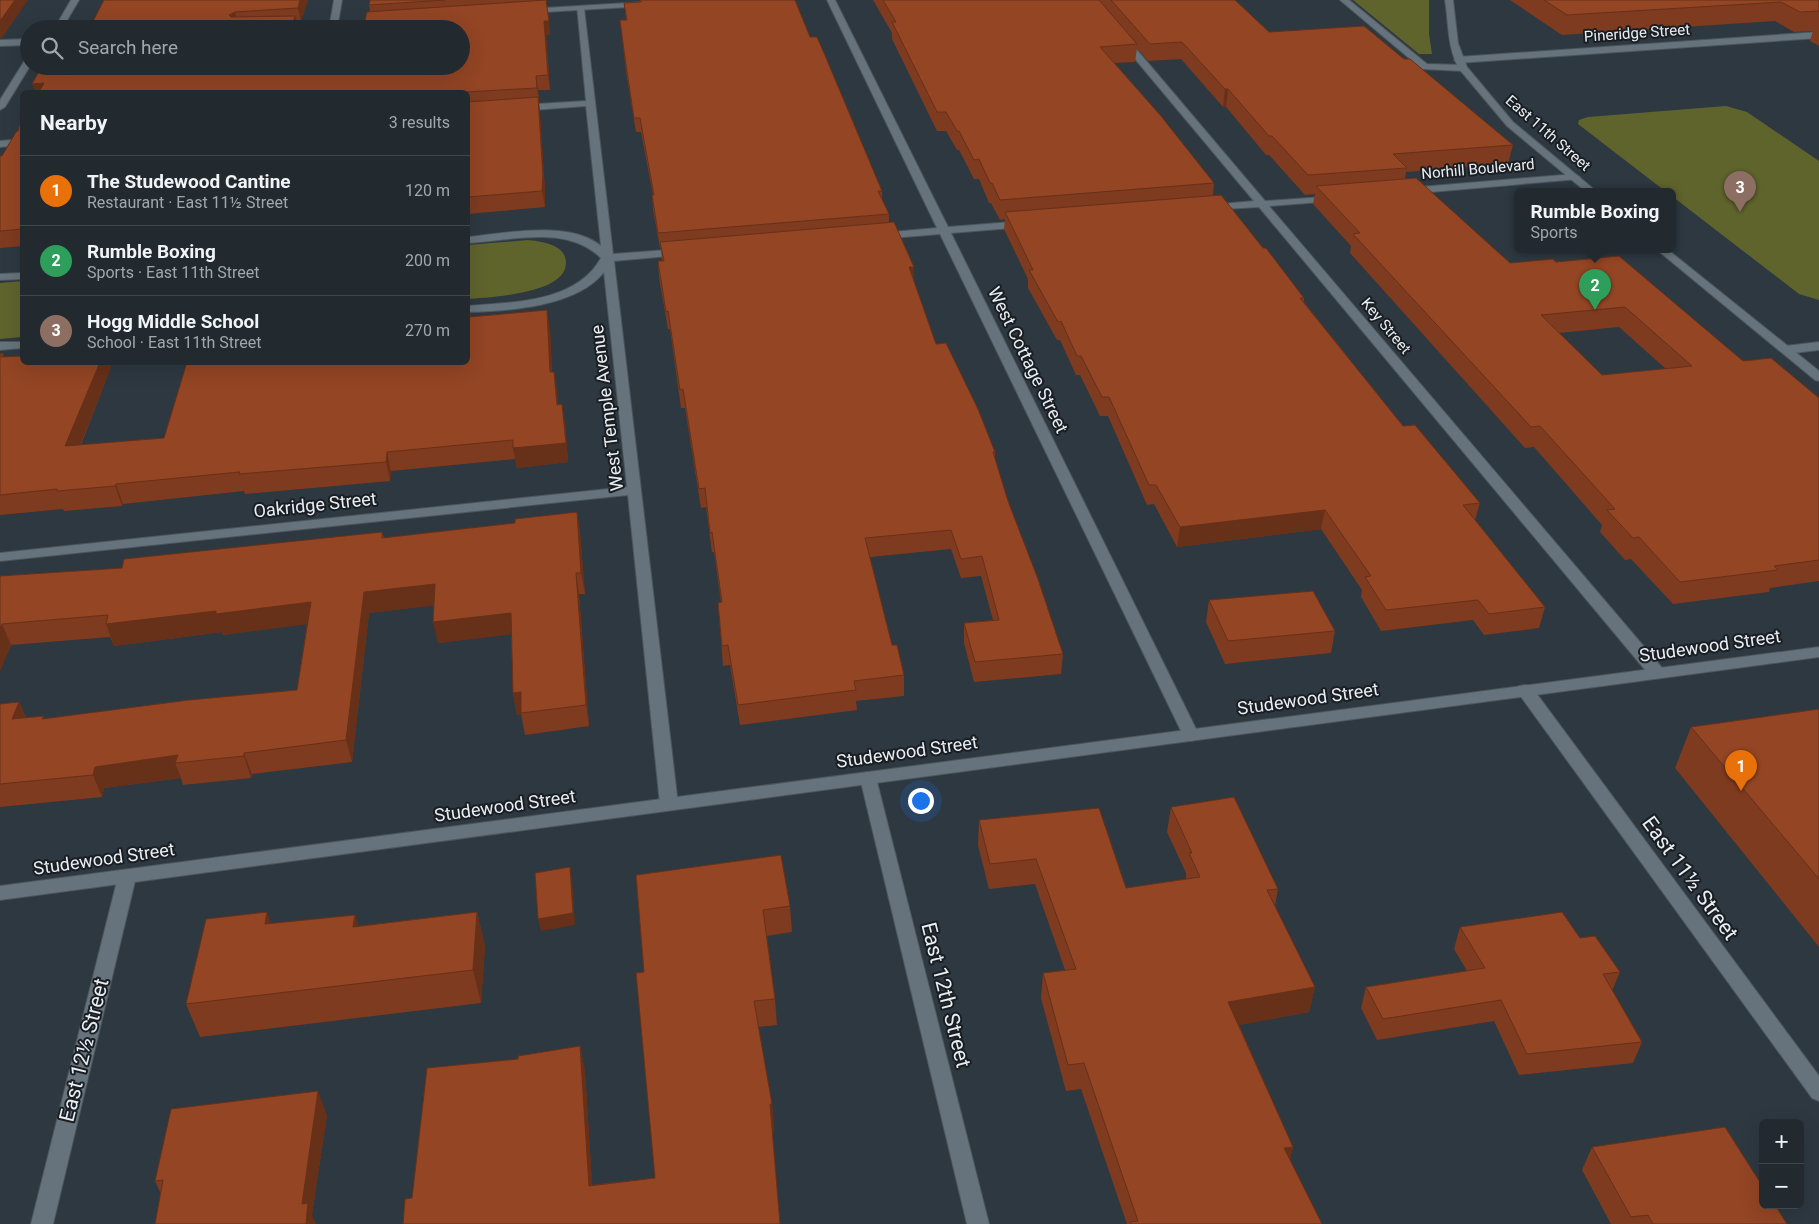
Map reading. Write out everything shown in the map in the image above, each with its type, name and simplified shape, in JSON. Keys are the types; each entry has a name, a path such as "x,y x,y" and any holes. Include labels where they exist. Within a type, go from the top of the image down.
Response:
{"street":[{"path":"63,20 75,0"},
{"path":"335,20 338,0"},
{"name":"West Cottage Street","path":"831,0 1191,735"},
{"path":"1344,0 1424,67 1460,64 1452,35 1449,0"},
{"path":"521,11 580,8 603,3 654,3"},
{"name":"West Temple Avenue","path":"580,8 669,804"},
{"name":"Key Street","path":"1115,30 1657,673"},
{"name":"Pineridge Street","path":"1460,64 1819,35"},
{"path":"0,44 20,43"},
{"name":"East 11th Street","path":"1460,64 1485,97 1510,124 1588,188"},
{"path":"0,107 20,75"},
{"path":"506,109 592,103"},
{"path":"0,144 20,142"},
{"name":"Norhill Boulevard","path":"1397,192 1575,177"},
{"path":"1196,209 1347,196"},
{"path":"867,237 1030,223"},
{"path":"470,240 554,234 585,240 597,246 607,258"},
{"path":"607,258 690,251"},
{"path":"1667,253 1819,378"},
{"path":"470,309 531,304 558,296 581,286 598,274 607,258"},
{"path":"0,277 20,276"},
{"path":"0,346 20,344"},
{"path":"1785,350 1819,346"},
{"name":"Oakridge Street","path":"0,557 635,490"},
{"name":"Studewood Street","path":"0,893 1819,652"},
{"name":"East 11½ Street","path":"1525,690 1819,1092"},
{"name":"East 12th Street","path":"868,778 978,1224"},
{"name":"East 12½ Street","path":"42,1224 126,877"}],"green space":[{"path":"1353,0 1429,0 1429,34 1432,54 1419,54"},
{"path":"1726,106 1747,112 1819,161 1819,300 1799,294 1676,199 1676,188 1661,188 1578,124 1579,120 1588,117"},
{"path":"528,240 538,241 554,246 563,253 565,269 557,279 544,286 510,295 470,299 470,245"},
{"path":"20,281 20,337 0,339 0,283"}],"building":[{"path":"0,0 15,0 0,21"},
{"path":"104,0 300,0 298,8 235,12 229,15 231,17 295,16 294,20 94,20"},
{"path":"370,0 445,0 369,5"},
{"path":"546,0 549,21 544,21 548,75 536,76 537,88 470,92 470,90 40,90 44,83 32,84 37,75 470,75 470,20 365,20 367,12"},
{"path":"641,0 795,0 810,37 817,37 882,191 878,191 889,214 658,233 652,195 654,195 640,118 634,118 620,20 627,20 624,3 641,2"},
{"path":"883,0 1099,0 1137,44 1100,47 1161,116 1214,183 1000,200 979,159 974,160 959,131 957,131 946,112 937,112 892,22 896,22"},
{"path":"1111,0 1235,0 1269,32 1364,26 1404,59 1410,59 1513,145 1393,154 1407,168 1308,175 1182,42 1150,44"},
{"path":"1544,0 1819,0 1819,11 1800,12 1781,2 1567,15"},
{"path":"538,97 543,175 542,191 470,197 470,102"},
{"path":"20,125 20,229 0,231 0,156 2,156"},
{"path":"1416,178 1510,263 1553,259 1556,262 1619,256 1743,361 1771,358 1819,398 1819,560 1774,566 1778,570 1680,582 1639,537 1633,538 1607,510 1615,509 1540,426 1531,427 1353,234 1360,233 1316,186","holes":["1625,307 1692,366 1602,375 1541,315"]},
{"path":"1221,195 1263,248 1266,248 1304,298 1300,298 1403,426 1415,425 1480,503 1463,505 1545,607 1489,614 1478,600 1386,610 1365,577 1371,576 1325,510 1180,527 1156,485 1149,485 1109,397 1102,397 1081,356 1077,356 1061,321 1058,322 1029,270 1033,270 1005,212"},
{"path":"894,222 914,267 909,267 936,344 946,343 978,409 995,452 993,452 1008,501 1038,579 1063,654 975,662 964,623 999,620 982,556 961,559 951,530 865,538 892,645 897,645 904,675 854,681 856,690 738,705 728,645 722,646 718,603 722,602 712,532 710,533 705,488 699,489 683,389 680,390 668,311 666,312 658,261 664,261 660,242"},
{"path":"547,310 550,372 554,372 557,405 562,404 566,443 513,448 513,440 387,452 386,462 239,474 240,472 116,484 115,486 57,491 57,489 0,495 0,354 3,353 1,357 20,356 20,365 99,365 65,446 164,438 186,365 470,365 470,317"},
{"path":"577,512 581,573 576,573 586,705 521,713 521,692 513,693 511,613 433,622 435,584 364,592 346,740 244,753 244,756 175,763 178,755 95,767 93,775 0,784 0,704 19,702 12,719 44,716 42,719 189,700 297,690 311,602 216,614 216,611 106,624 108,615 2,624 0,628 0,576 122,568 124,559 382,532 382,538 515,523 515,519"},
{"path":"1313,591 1335,631 1228,641 1209,600"},
{"path":"1819,709 1819,879 1691,727"},
{"path":"1234,797 1278,889 1267,890 1315,987 1228,1002 1293,1147 1284,1148 1322,1224 1131,1224 1130,1222 1138,1221 1084,1063 1068,1065 1043,973 1076,969 1036,859 990,864 979,820 1099,808 1126,888 1200,877 1189,853 1192,853 1171,807"},
{"path":"781,855 790,906 763,910 775,999 754,1001 772,1104 770,1104 780,1224 403,1224 405,1199 412,1198 427,1068 518,1059 518,1056 580,1046 589,1186 655,1178 636,973 644,972 636,875"},
{"path":"570,867 573,913 538,919 535,873"},
{"path":"267,912 265,924 355,915 353,927 477,912 473,970 186,1004 206,919"},
{"path":"1562,912 1580,938 1595,936 1620,972 1603,974 1642,1042 1527,1054 1501,1000 1383,1019 1366,987 1485,968 1460,927"},
{"path":"318,1091 302,1204 308,1203 306,1224 155,1224 163,1180 155,1181 171,1109"},
{"path":"1725,1127 1759,1181 1759,1209 1778,1209 1787,1224 1653,1224 1648,1215 1631,1217 1592,1147"}],"place":[{"name":"Hogg Middle School","path":"1740,212"},
{"name":"Rumble Boxing","path":"1595,310"},
{"name":"The Studewood Cantine","path":"1741,791"}]}
